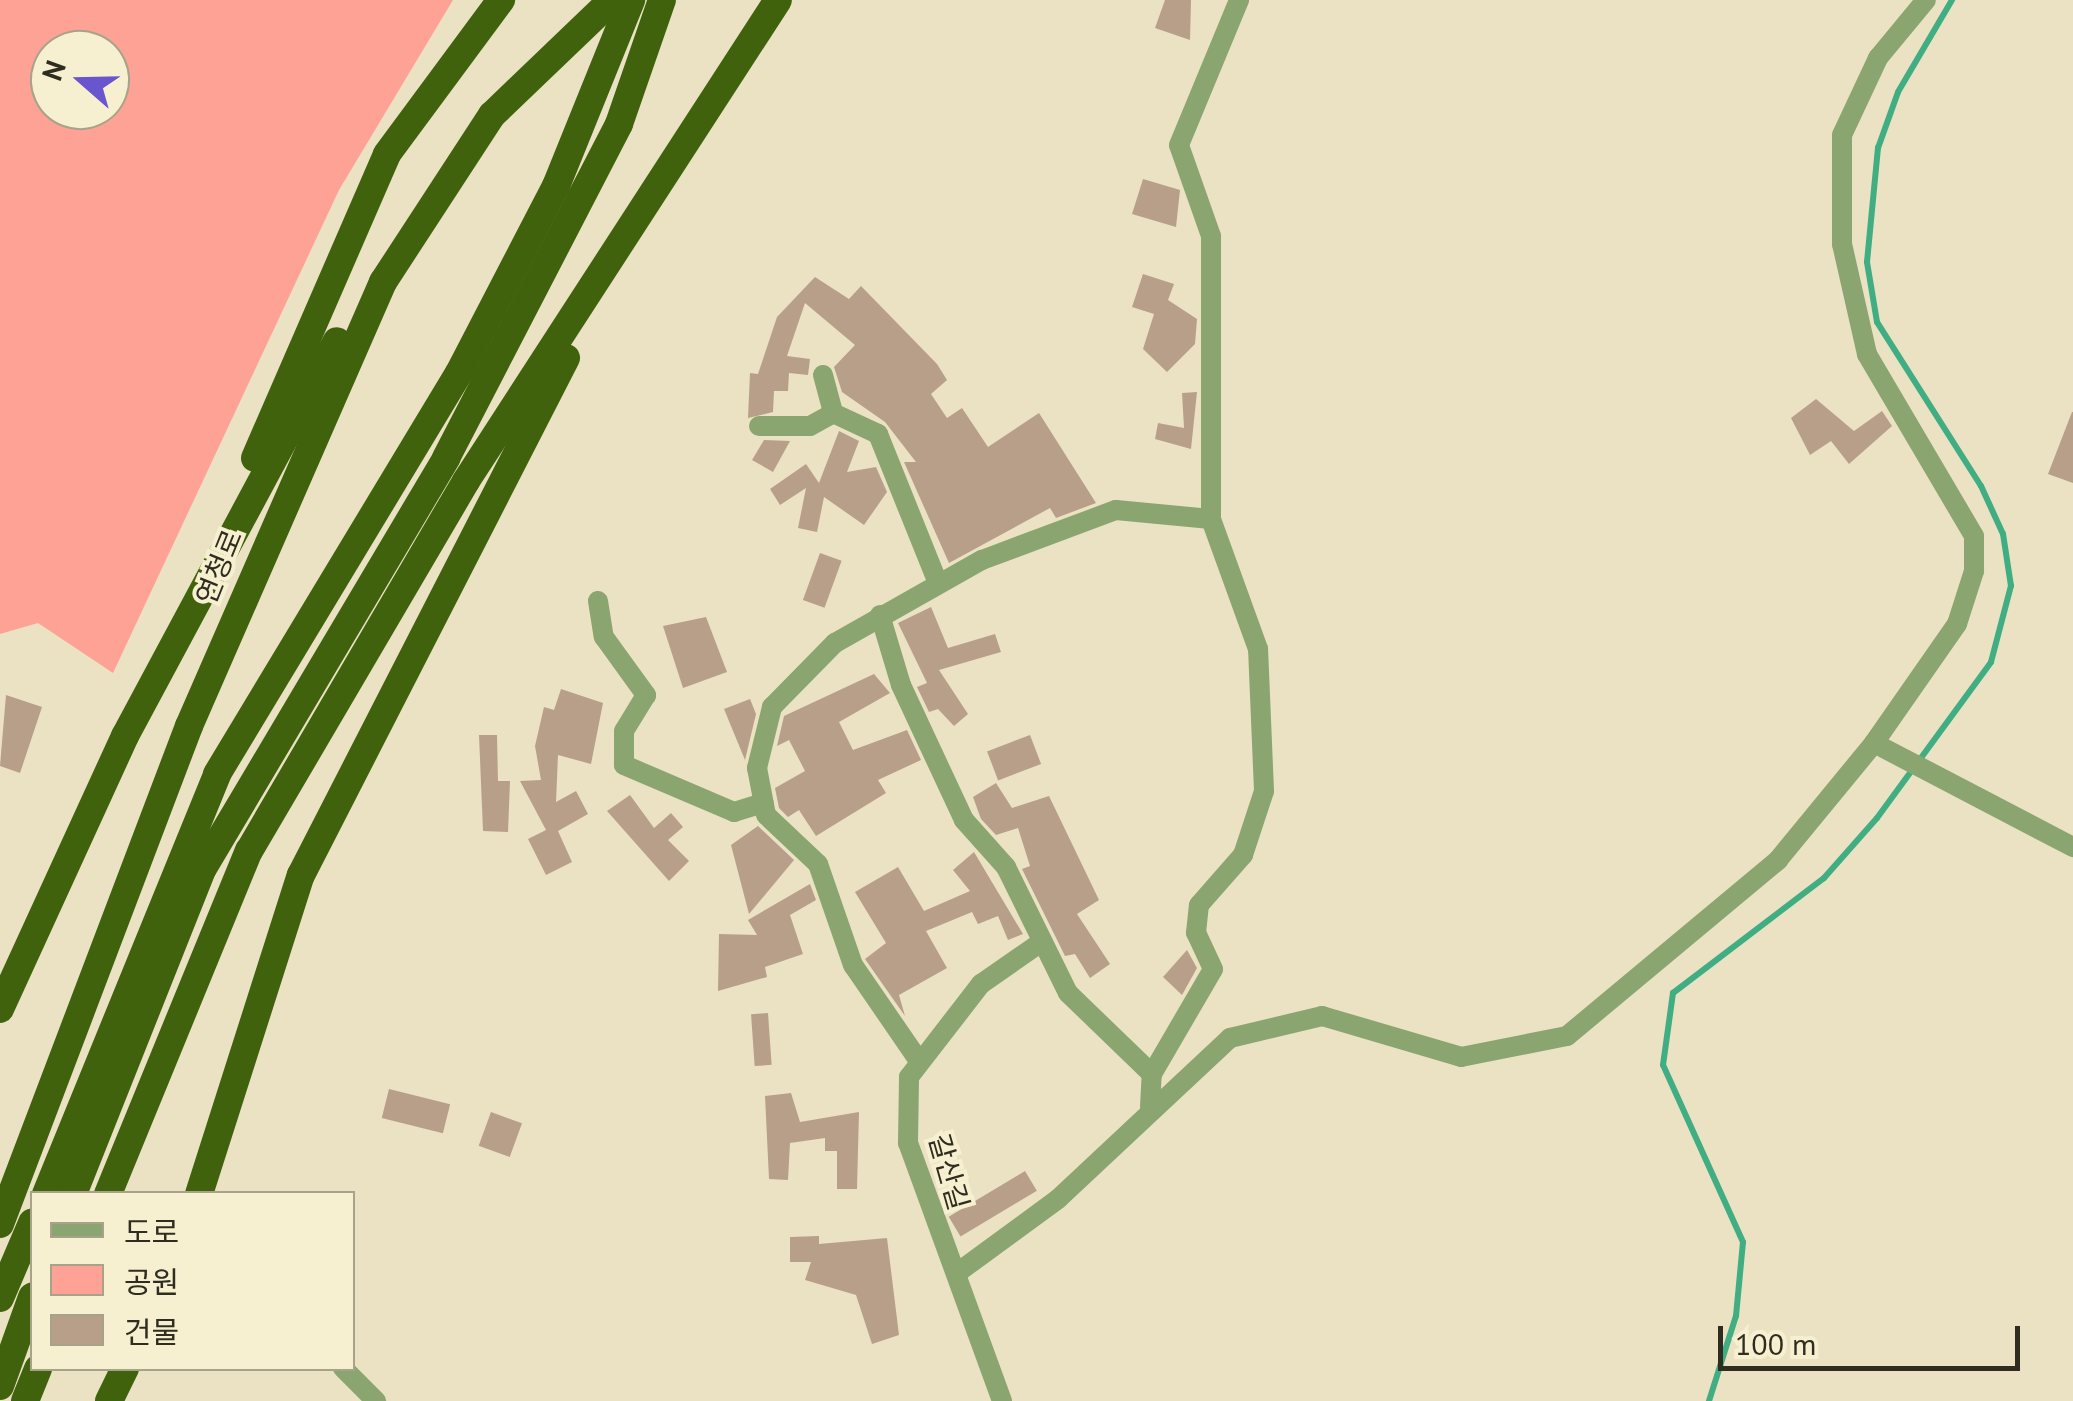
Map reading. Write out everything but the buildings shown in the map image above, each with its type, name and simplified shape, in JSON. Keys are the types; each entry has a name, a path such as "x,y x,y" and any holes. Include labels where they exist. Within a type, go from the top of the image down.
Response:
{"highway":[{"path":"0,1009 205,580 387,154 500,0"},
{"name":"연청로","path":"0,1224 282,500 382,282 456,161 612,0"},
{"path":"63,1184 217,774 400,477 556,186 631,0"},
{"path":"63,1184 203,868 446,458 619,124 662,0"},
{"path":"109,1191 250,851 466,482 778,0"},
{"path":"200,1191 301,876 492,491 678,155"},
{"path":"205,580 381,262 456,161"},
{"path":"0,1298 30,1228"},
{"path":"0,1386 28,1308"},
{"path":"26,1401 37,1371"}],"street":[{"path":"1150,1107 1152,1074 1213,970 1196,933 1200,905 1243,855 1264,791 1258,649 1211,519 1217,301 1211,236 1179,145 1239,0"},
{"path":"956,1274 1058,1198 1150,1107 1230,1038 1285,1020 1372,1024 1462,1056 1567,1036 1778,860 1879,746 1957,624 1974,571 1974,536 1867,354 1842,244 1842,134 1878,58 1926,0"},
{"path":"823,375 832,413"},
{"path":"832,413 878,434 938,582"},
{"path":"759,426 810,426 832,413"},
{"path":"919,1062 853,965 818,864 764,804 758,768 772,708 834,643 938,582 1116,510 1211,519"},
{"path":"598,601 604,636 646,694 624,731 624,765 734,812 764,804"},
{"path":"880,614 901,684 964,820 1006,867 1040,944 1068,994 1152,1074"},
{"path":"1879,746 1930,776 2073,847"},
{"name":"갈산길","path":"1002,1401 908,1143 910,1077 981,984 1040,944"},
{"path":"0,1236 30,1247"},
{"path":"346,1371 376,1401"}],"green space":[{"path":"0,0 453,0 339,190 113,673 38,623 0,634"}],"waterway":[{"path":"1709,1401 1736,1316 1743,1242 1663,1065 1673,993 1824,878 1877,818 1991,662 2011,586 2003,534 1981,486 1877,322 1867,262 1878,148 1898,92 1952,0"}]}
